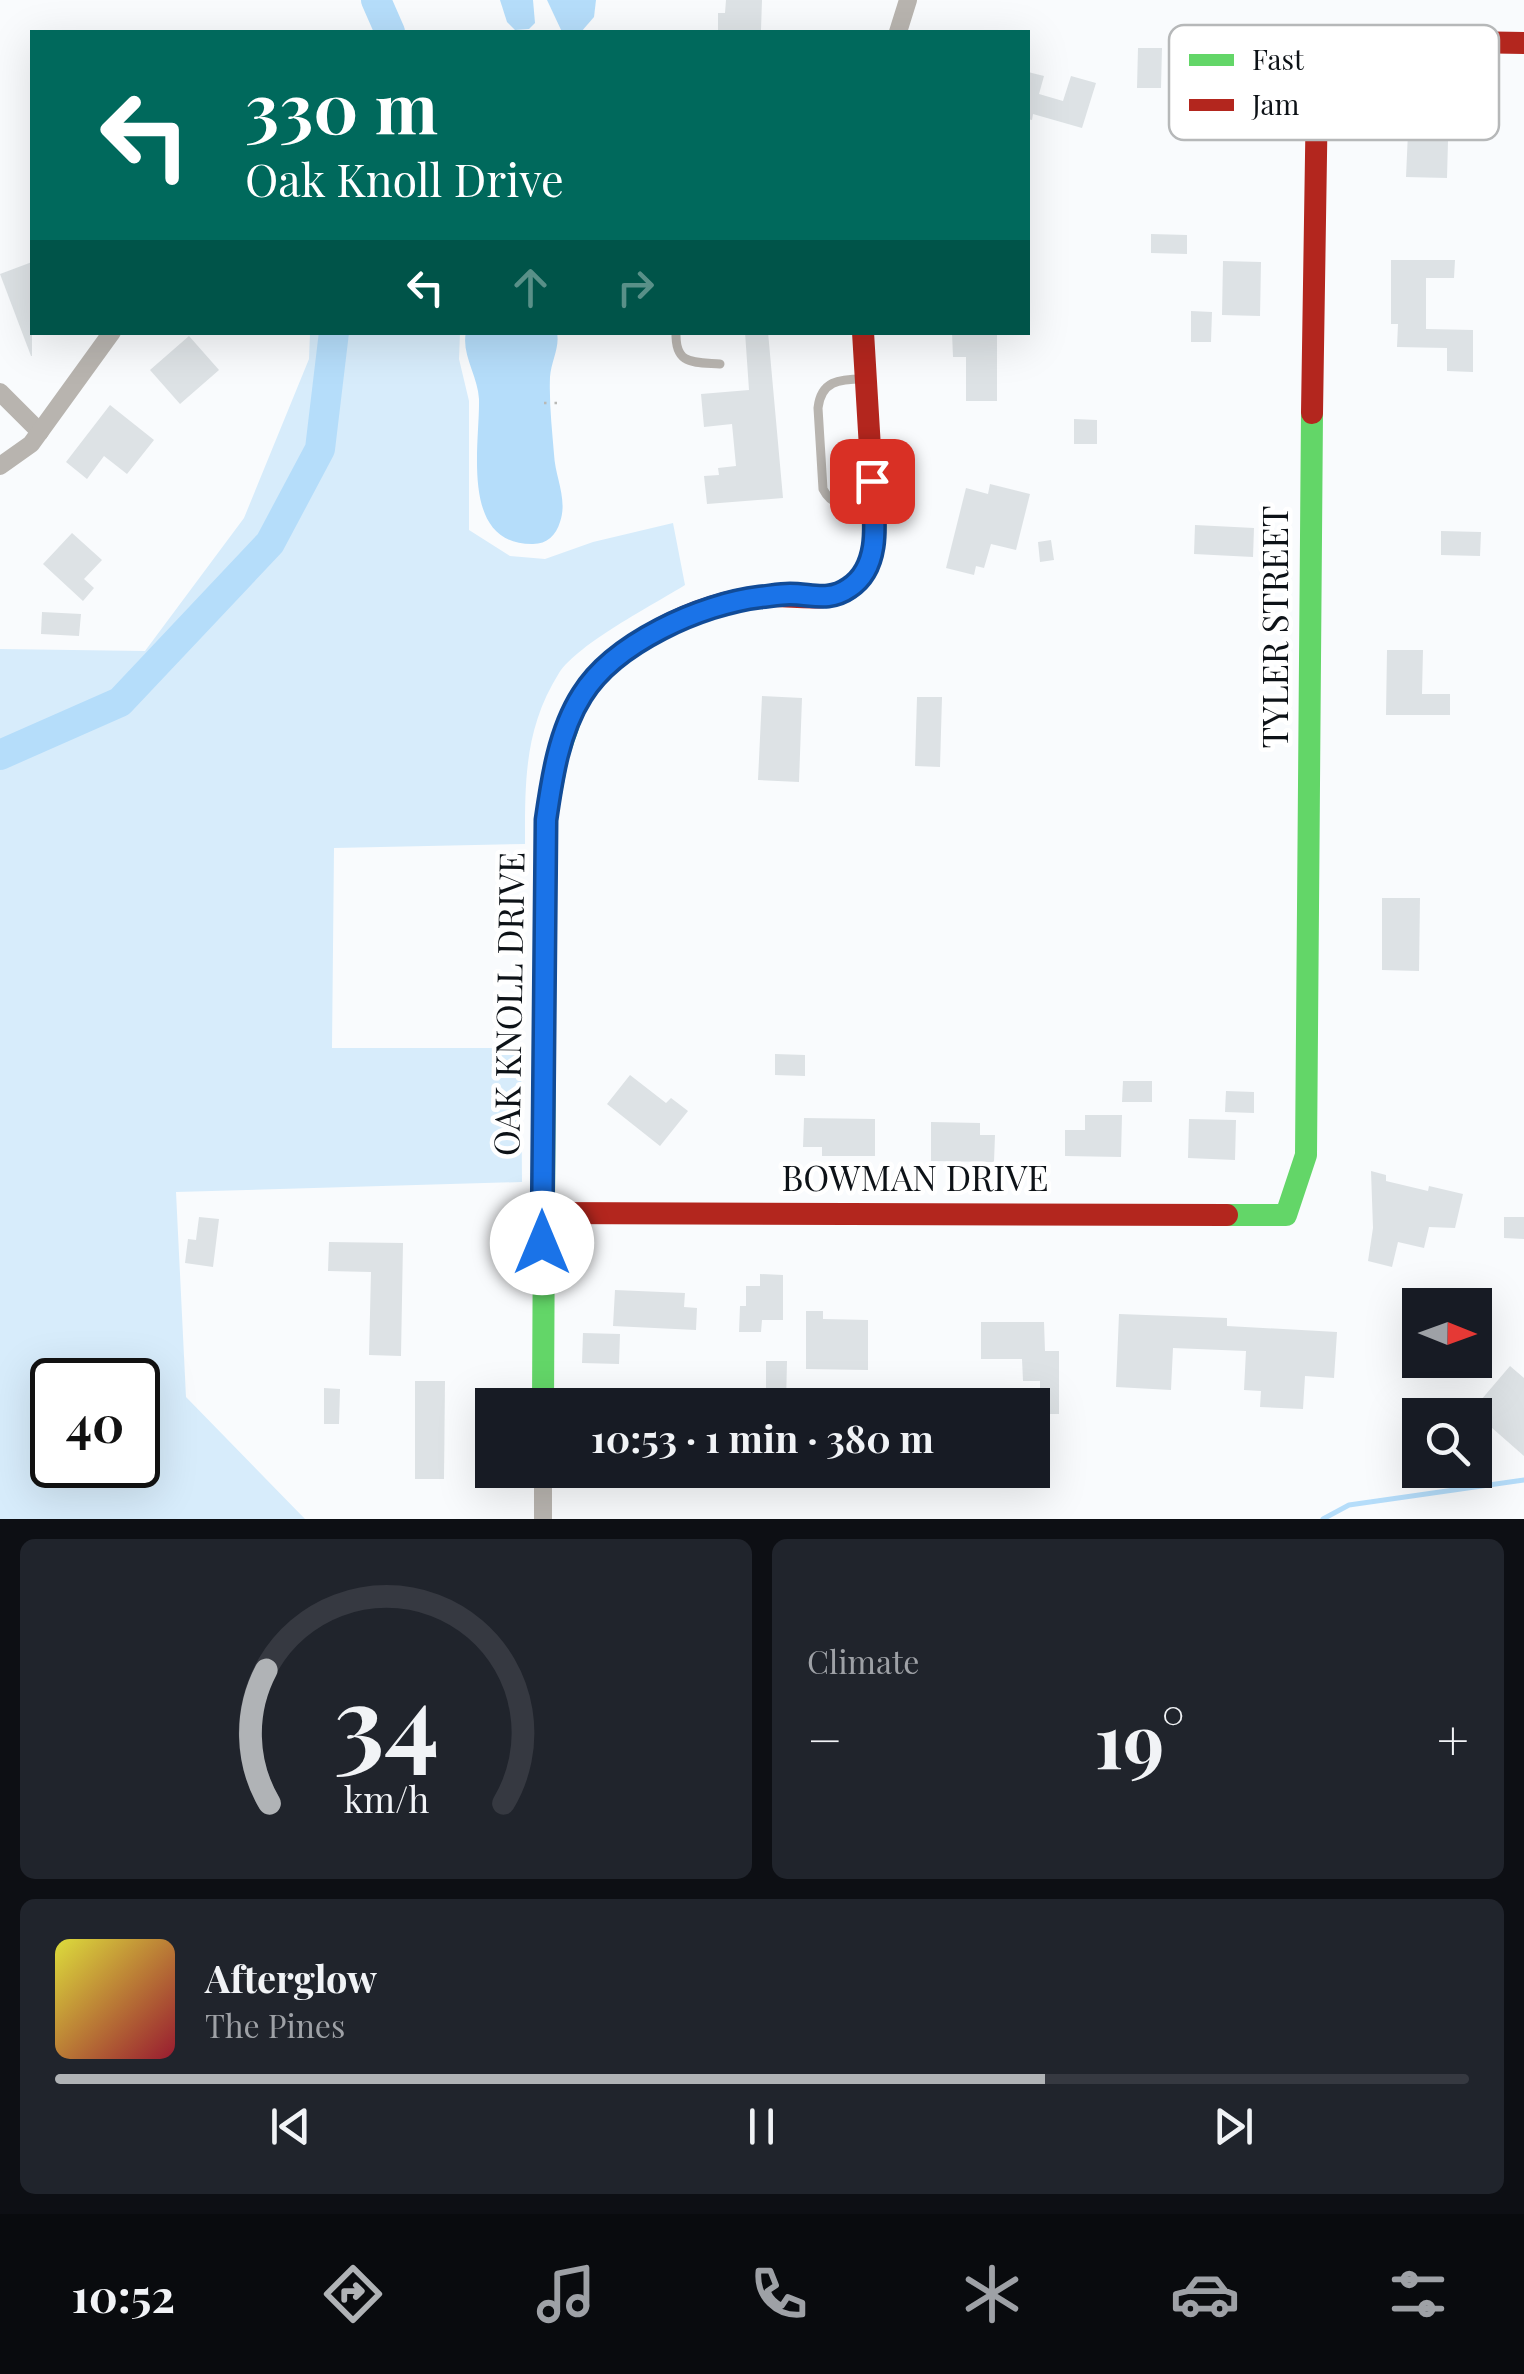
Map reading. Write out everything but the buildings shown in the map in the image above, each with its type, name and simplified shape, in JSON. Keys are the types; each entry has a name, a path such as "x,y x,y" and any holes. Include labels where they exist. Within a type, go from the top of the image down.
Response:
{"street":[{"path":"899,30 908,0"},
{"name":"TYLER STREET","path":"1499,43 1524,44"},
{"name":"TYLER STREET","path":"1286,1215 1306,1155 1314,140"},
{"path":"0,466 31,444 110,335"},
{"name":"OAK KNOLL DRIVE","path":"542,1388 546,820 554,766 582,694 618,655 689,616 754,598 792,594 819,599 848,590 863,576 875,531 863,335"},
{"path":"0,392 40,432"},
{"name":"BOWMAN DRIVE","path":"542,1212 1286,1215"},
{"path":"543,1488 543,1519"}],"lane":[{"path":"676,335 680,356 720,364"},
{"path":"866,379 829,383 820,396 823,489 834,504 874,505"}],"path":[{"path":"544,403 561,403"}],"shaded area":[{"path":"310,335 460,335 459,359 469,401 469,530 510,556 545,559 593,542 673,523 685,585 583,649 559,673 547,694 529,756 525,844 334,848 332,1048 521,1048 522,1182 176,1192 186,1397 305,1519 0,1519 0,649 145,651 244,518 309,359"}],"water":[{"path":"500,0 533,0 535,23 529,29 515,30 507,22"},
{"path":"547,0 596,0 594,17 583,30 561,30"},
{"path":"466,335 557,335 550,396 562,513 553,535 543,542 509,540 493,528 484,511 477,465 479,399"}],"waterway":[{"path":"376,0 389,30"},
{"path":"0,755 120,702 270,543 320,449 334,335"},
{"path":"1323,1519 1349,1505 1524,1480"}],"traffic: fast":[{"path":"1227,1215 1286,1215 1306,1155 1312,413"},
{"path":"543,1388 546,820 558,756 572,715"}],"traffic: jam":[{"path":"1499,43 1524,43"},
{"path":"1312,413 1316,140"},
{"path":"572,715 605,669 628,649 683,617 741,599 833,595 858,582 869,562 875,531 863,335"},
{"path":"543,1213 1227,1215"}],"route":[{"path":"542,1243 546,820 554,766 582,694 618,655 689,616 754,598 792,594 819,599 848,590 863,576 870,560 875,531 872,481"}]}
